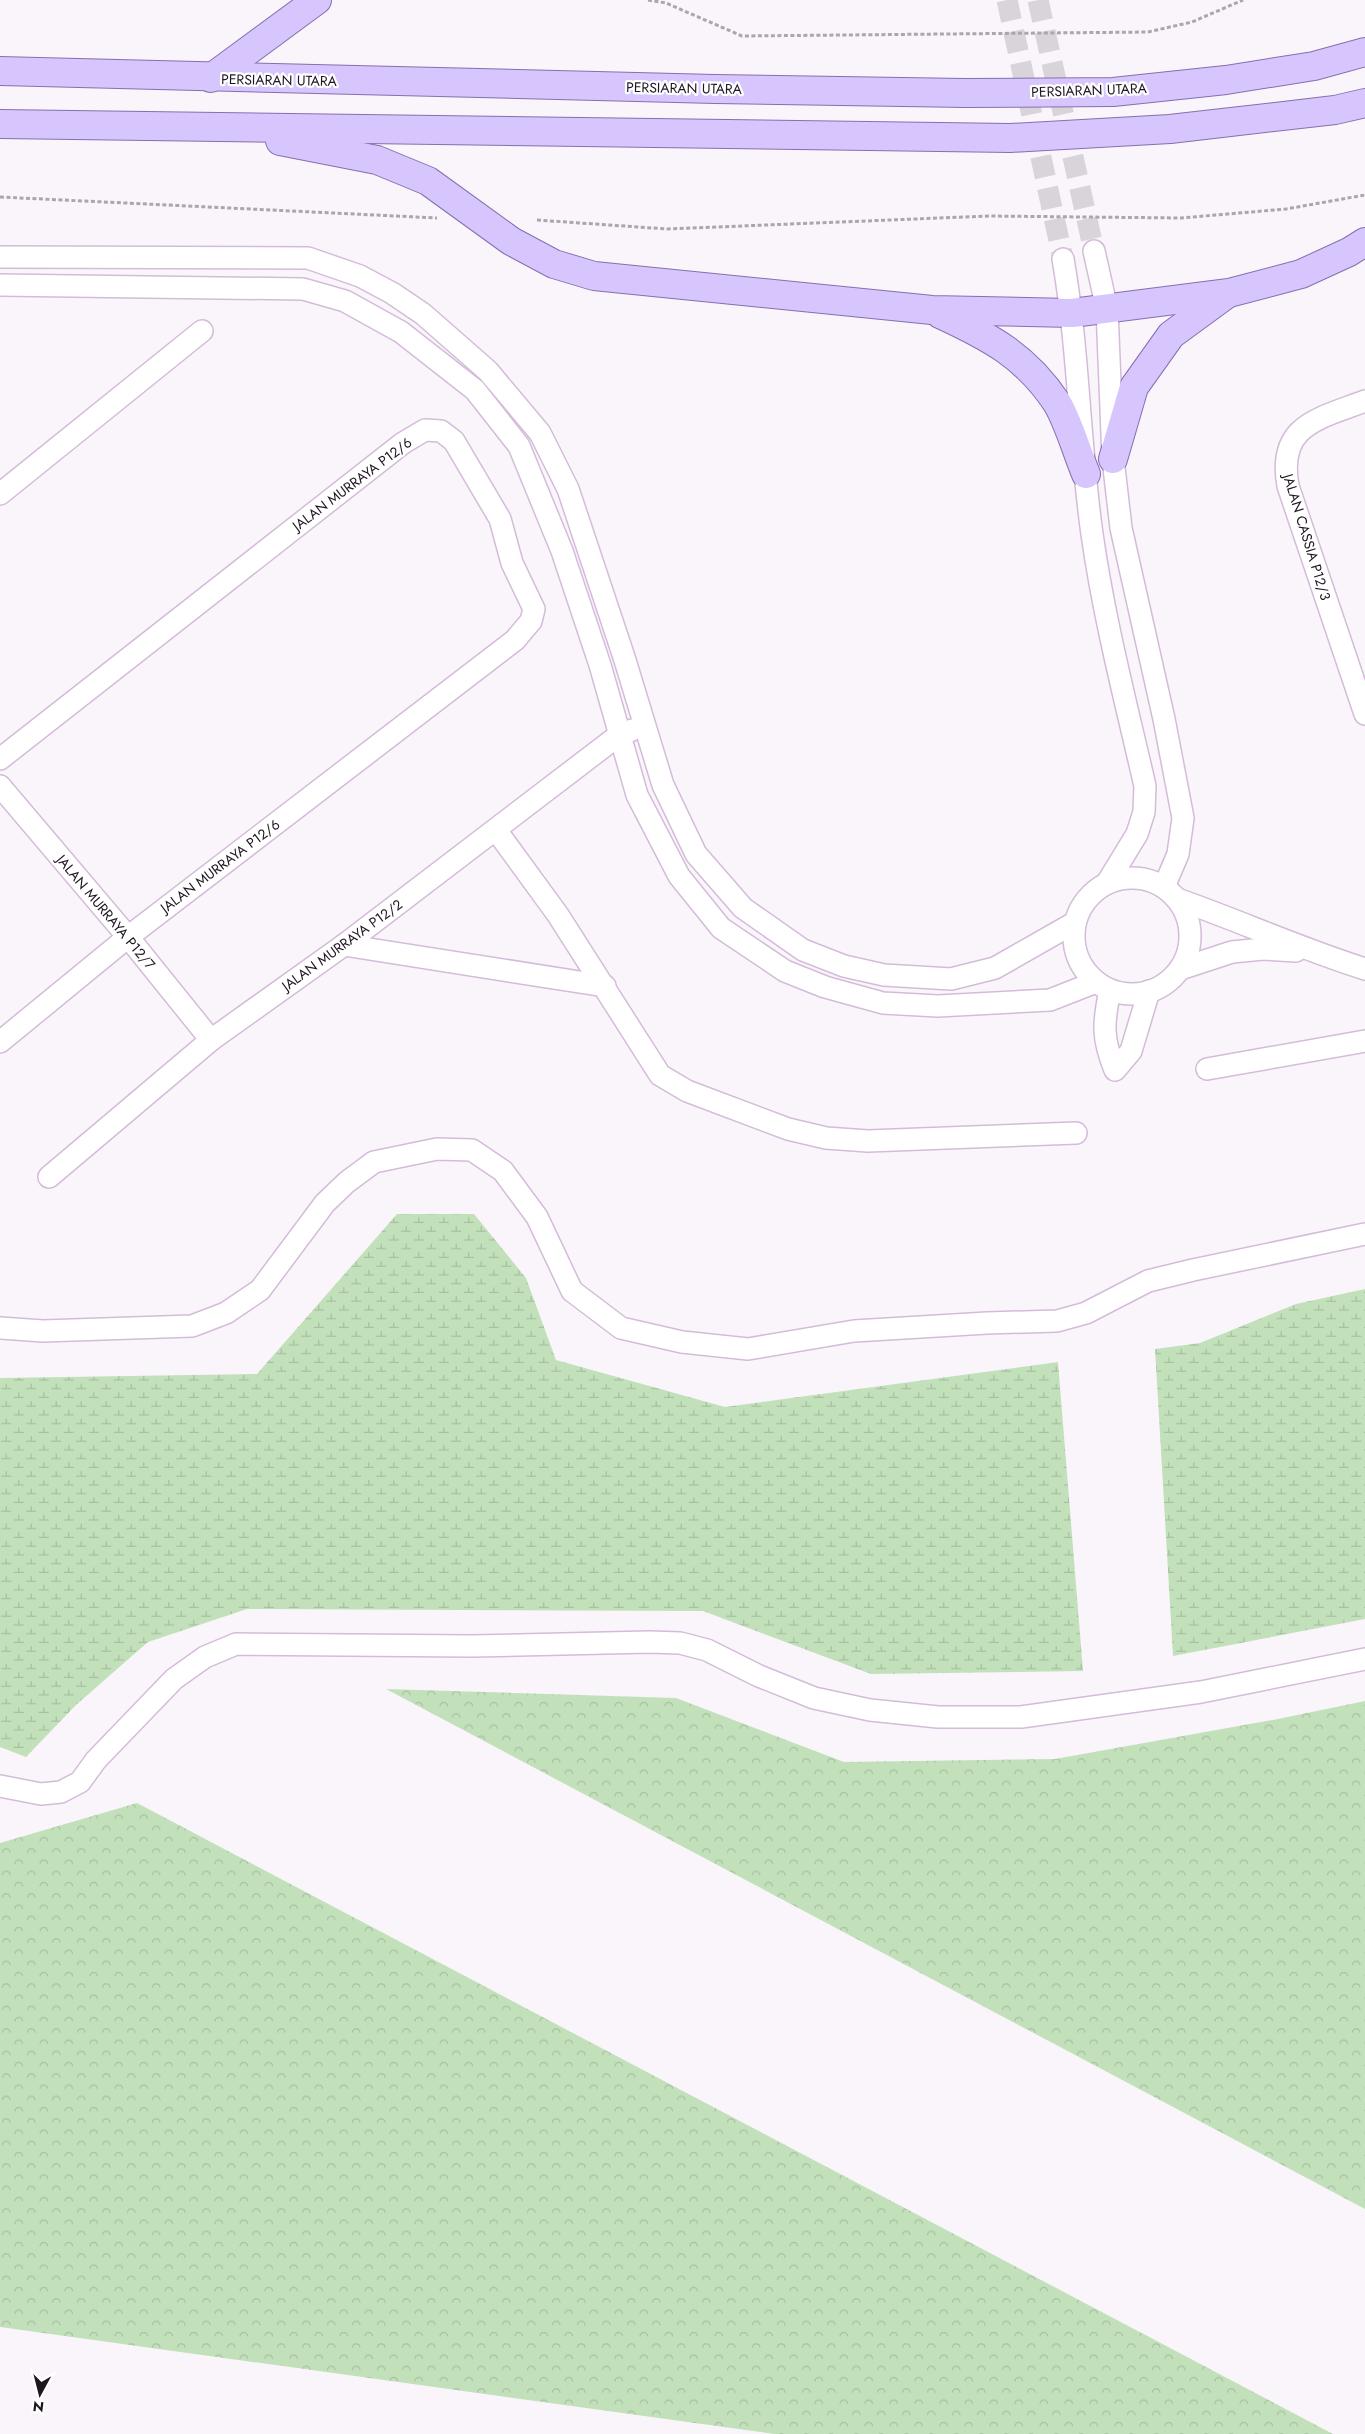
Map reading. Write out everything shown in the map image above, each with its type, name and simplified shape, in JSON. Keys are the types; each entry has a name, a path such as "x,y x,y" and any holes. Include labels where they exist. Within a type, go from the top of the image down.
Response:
{"main road":[{"path":"211,78 317,0"},
{"name":"PERSIARAN UTARA","path":"0,71 724,90 965,93 1114,92 1226,80 1314,66 1365,52"},
{"path":"0,124 1010,138 1170,129 1335,110 1365,103"},
{"path":"228,128 290,143 377,160 428,181 511,242 554,264 594,276 932,310 1072,313 1229,293 1301,274 1349,252 1365,242"},
{"path":"1113,459 1134,386 1172,335 1229,293"},
{"path":"932,310 988,336 1028,367 1057,404 1086,474"}],"street":[{"path":"1094,251 1107,309 1113,459 1121,528 1164,720 1183,818 1171,893 1187,919 1190,941 1187,956 1180,969 1166,983 1149,992 1129,994 1103,986 1084,970 1076,956 1073,940 1074,923 1086,899 1107,883 1121,878 1136,877 1150,880 1171,893 1314,953 1365,969"},
{"path":"0,257 308,258 360,276 392,293 423,314 488,370 540,433 568,489 663,786 696,854 743,908 803,950 844,966 884,975 951,979 995,968 1074,923"},
{"path":"1063,259 1072,313 1092,534 1106,611 1145,786 1144,812 1136,834 1107,883"},
{"path":"0,285 303,289 345,301 401,332 475,390 519,446 562,551 600,665 637,795 679,876 721,928 785,971 825,987 883,1003 938,1006 1050,1000 1103,986"},
{"path":"0,494 202,331"},
{"name":"JALAN CASSIA P12/3","path":"1365,401 1310,422 1296,434 1288,451 1285,468 1288,486 1365,714"},
{"name":"JALAN MURRAYA P12/6","path":"0,759 403,443 425,430 441,431 454,441 500,519 512,562 534,609 531,621 516,640 128,937 0,1042"},
{"name":"JALAN MURRAYA P12/2","path":"49,1177 211,1040 344,946 619,735 644,726"},
{"name":"JALAN MURRAYA P12/7","path":"0,786 128,937 211,1040"},
{"path":"496,830 558,915 660,1075 687,1092 788,1129 826,1138 868,1141 1076,1133"},
{"path":"344,946 605,986"},
{"path":"1180,969 1232,952 1263,949 1314,953"},
{"path":"1103,986 1107,1049 1116,1070 1131,1051 1149,992"},
{"path":"1208,1069 1365,1041"},
{"path":"0,1328 43,1332 192,1326 226,1313 260,1290 325,1202 347,1182 374,1162 437,1149 472,1150 503,1171 537,1217 572,1291 621,1328 682,1342 748,1349 854,1331 1057,1321 1086,1313 1148,1281 1365,1234"},
{"path":"0,1786 41,1794 61,1792 80,1782 96,1760 174,1679 205,1656 236,1644 472,1646 680,1643 707,1650 758,1676 814,1698 870,1710 938,1717 1021,1717 1201,1692 1365,1659"}],"path":[{"path":"648,0 666,3 742,36 1148,32 1192,22 1243,0"},
{"path":"537,220 667,229 989,216 1181,218 1286,209 1365,195"},
{"path":"0,197 440,218"}],"green space":[{"path":"397,1214 474,1214 526,1278 556,1360 725,1407 1058,1362 1083,1671 871,1674 703,1611 247,1609 148,1642 76,1705 26,1757 0,1747 0,1378 257,1374"},
{"path":"1365,1289 1365,1619 1173,1656 1155,1349 1200,1343 1296,1304"},
{"path":"386,1689 676,1698 844,1762 1055,1759 1278,1719 1365,1701 1365,2209"},
{"path":"137,1803 1333,2434 774,2434 0,2327 0,1843"}],"tunnel":[{"path":"1007,0 1063,259"},
{"path":"1038,0 1094,251"}]}
